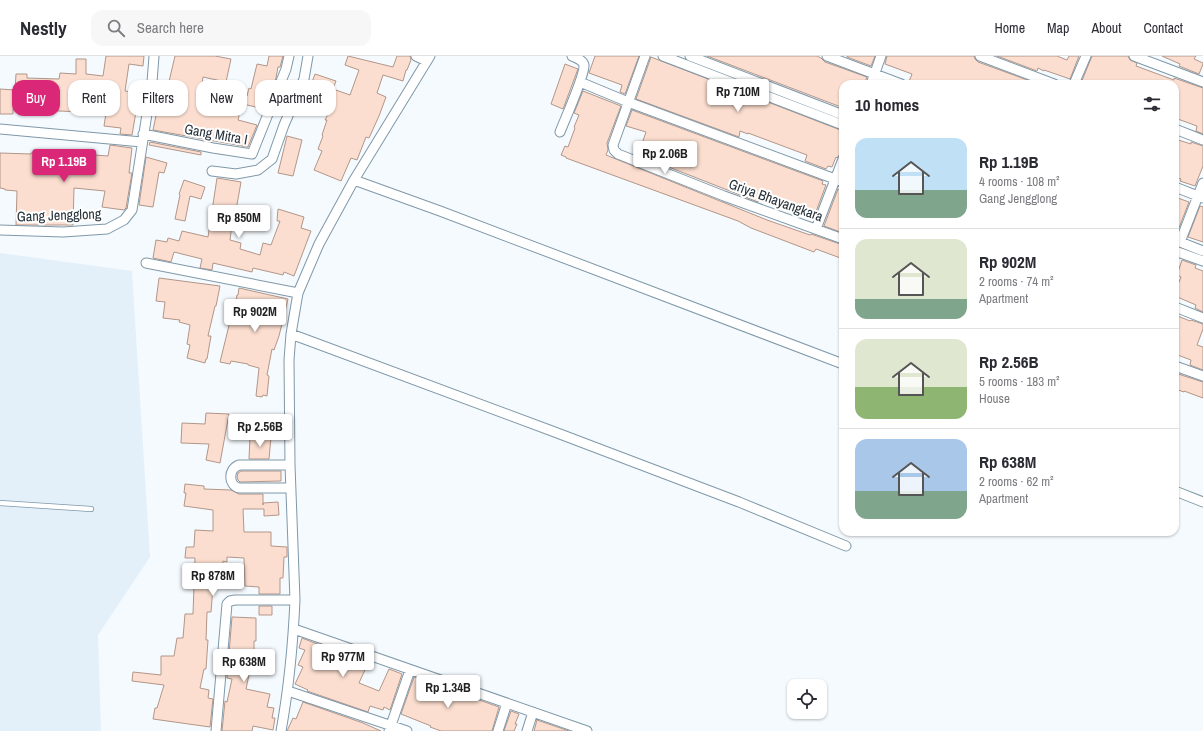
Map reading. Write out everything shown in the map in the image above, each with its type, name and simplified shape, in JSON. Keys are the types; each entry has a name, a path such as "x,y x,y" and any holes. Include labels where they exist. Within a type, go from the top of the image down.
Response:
{"street":[{"name":"Gang Jengglong","path":"0,230 24,232 71,232 107,229 124,220 132,210 152,82 154,56"},
{"name":"Gang Mitra I","path":"143,138 252,154 286,69 289,56"},
{"path":"212,171 236,174 258,170 272,159 284,125 304,79 308,56"},
{"path":"281,731 288,691 294,629 295,600 289,412 291,334 298,293 319,244 354,180 428,58 416,56"},
{"path":"560,132 580,82 584,64 579,59 572,56"},
{"name":"Griya Bhayangkara","path":"645,56 613,145 614,150 618,154 724,196 839,238"},
{"path":"663,56 839,123"},
{"path":"690,56 839,113"},
{"path":"827,56 890,80"},
{"path":"872,80 881,56"},
{"path":"980,56 1043,80"},
{"path":"1076,80 1086,56"},
{"path":"1134,56 1203,82"},
{"path":"580,82 628,102 839,181 816,230"},
{"path":"0,129 143,138"},
{"path":"1179,131 1203,140"},
{"path":"354,180 469,221 839,362"},
{"path":"1179,239 1201,197 1203,183"},
{"path":"1179,189 1201,197"},
{"path":"1179,241 1203,251"},
{"path":"1179,253 1203,261"},
{"path":"146,263 298,293"},
{"path":"1179,309 1203,318"},
{"path":"291,334 732,499 846,546"},
{"path":"1179,367 1203,376"},
{"path":"290,465 235,466 232,469 231,480 232,484 239,488 291,488"},
{"path":"1179,493 1203,502"},
{"path":"216,731 228,604 230,601 234,600 295,600"},
{"path":"294,629 585,731"},
{"path":"390,728 410,670"},
{"path":"288,691 390,728 407,731"},
{"path":"498,731 508,703"},
{"path":"527,731 533,712"}],"lane":[{"path":"0,503 91,509"}],"shaded area":[{"path":"0,253 132,271 150,557 98,635 101,731 0,731"}],"building":[{"path":"106,56 144,56 143,66 129,64 125,91 128,91 128,116 135,116 132,135 120,134 121,128 104,126 106,116 120,116 120,80 68,80 68,111 60,111 60,80 16,80 16,74 27,74 27,78 59,79 60,73 76,74 76,59 86,59 86,74 103,76"},
{"path":"175,56 215,56 231,59 226,80 217,80 203,77 202,80 196,80 196,116 239,116 238,120 257,125 248,147 153,130 156,116 188,116 188,80 169,80"},
{"path":"269,56 283,56 280,67 278,67 275,80 255,80 255,107 247,105 247,96 249,88 251,89 257,64 267,66"},
{"path":"348,56 393,67 397,56 410,56 411,60 403,81 383,75 377,93 386,97 379,116 369,138 366,137 357,160 351,158 341,181 314,170 322,151 318,149 327,120 325,120 327,116 336,116 336,90 350,95 359,70 345,65"},
{"path":"595,56 639,56 625,94 620,92 622,85 589,73"},
{"path":"707,56 817,56 825,62 867,77 866,80 839,80 839,106"},
{"path":"847,56 875,56 871,66"},
{"path":"887,56 974,56 978,62 1028,80 910,80 912,74 885,64"},
{"path":"997,56 1057,56 1067,60 1069,56 1079,56 1070,79 1038,68 1037,71"},
{"path":"1092,56 1128,56 1130,60 1137,63 1136,66 1174,80 1082,80"},
{"path":"1162,56 1196,56 1194,59 1203,64 1199,74 1179,66 1180,64"},
{"path":"651,57 839,129 839,155 837,158 836,157 832,167 828,166 826,169 805,161 807,155 748,133 740,131 739,137 636,99"},
{"path":"565,64 578,69 563,109 551,104"},
{"path":"315,74 333,80 313,80"},
{"path":"1174,78 1203,88 1203,134 1196,131 1197,126 1179,119 1179,80 1174,80"},
{"path":"0,89 12,90 12,114 0,114"},
{"path":"583,91 621,106 607,143 608,150 606,155 767,220 839,244 839,258 816,249 814,252 751,228 738,221 566,158 561,155 565,146 568,147 575,128 574,127 579,115 574,113"},
{"path":"632,110 823,181 822,184 826,185 814,217 760,197 758,202 638,155 646,132 626,126"},
{"path":"287,136 302,140 293,176 278,173"},
{"path":"1179,140 1203,146 1203,166 1195,186 1180,181 1181,179 1179,178"},
{"path":"150,142 201,152 201,155 149,145"},
{"path":"110,145 132,148 129,173 132,173 126,208 124,210 102,207 105,191 74,188 73,225 16,225 17,191 0,188 0,153 77,153 77,156 94,158 94,155 108,156"},
{"path":"146,157 167,163 164,173 159,172 153,207 139,205"},
{"path":"217,178 241,182 235,216 233,216 230,240 241,243 240,249 260,255 263,243 271,245 280,221 277,221 278,209 304,217 301,228 311,231 294,276 284,272 283,275 253,268 252,272 213,263 212,270 200,268 202,259 174,252 171,262 153,258 156,240 167,242 168,238 179,241 182,231 208,237"},
{"path":"184,180 205,187 201,199 190,196 185,221 175,219 179,194"},
{"path":"838,189 839,232 824,226"},
{"path":"1179,198 1189,202 1179,228"},
{"path":"1200,206 1203,207 1203,242 1188,237"},
{"path":"1182,260 1196,265 1195,268 1203,271 1203,312 1195,308 1196,305 1179,298 1179,282 1181,277 1179,276 1179,269"},
{"path":"159,278 220,286 208,336 211,336 205,363 187,358 190,345 187,344 190,325 179,322 180,320 163,318 165,302 156,301"},
{"path":"239,288 288,299 279,336 274,350 272,349 267,375 269,376 267,396 256,396 259,368 248,364 231,361 230,364 220,362"},
{"path":"1179,317 1203,324 1203,329 1197,345 1203,347 1203,370 1190,365 1191,360 1179,356"},
{"path":"1179,374 1203,382 1203,398 1179,390"},
{"path":"206,413 229,414 220,463 206,460 209,444 181,443 182,423 205,424"},
{"path":"250,437 271,437 269,459 249,459"},
{"path":"241,471 281,471 281,481 240,482 237,477 238,473"},
{"path":"185,484 204,486 204,489 231,490 239,494 263,494 263,503 278,502 279,515 264,516 264,509 243,509 244,532 271,532 271,546 287,547 287,557 284,557 283,578 280,578 280,594 259,594 259,587 245,586 244,558 227,557 227,562 223,561 222,575 214,574 211,612 207,612 206,640 208,640 206,669 204,669 200,688 209,690 208,698 213,699 210,727 153,719 155,708 157,708 164,685 132,681 133,672 161,675 161,656 174,656 177,638 183,638 185,614 193,614 195,558 185,558 186,547 194,547 195,530 213,531 213,510 184,506 186,493 184,493"},
{"path":"259,606 272,606 272,615 259,615"},
{"path":"232,617 256,618 256,641 254,641 254,651 246,689 270,694 267,707 274,708 272,718 275,718 273,730 253,726 252,731 222,731 225,701 227,702 232,679 227,678"},
{"path":"302,638 345,655 346,653 369,661 359,683 379,691 389,669 402,674 390,710 384,707 383,710 370,706 368,712 307,691 308,690 295,684 303,667 298,665 305,650 299,648"},
{"path":"414,677 499,707 492,731 441,731 401,714"},
{"path":"303,702 363,723 381,731 287,731 293,718 296,719"},
{"path":"511,711 519,714 515,724 517,724 514,731 504,731"},
{"path":"537,720 569,731 534,731"}]}
